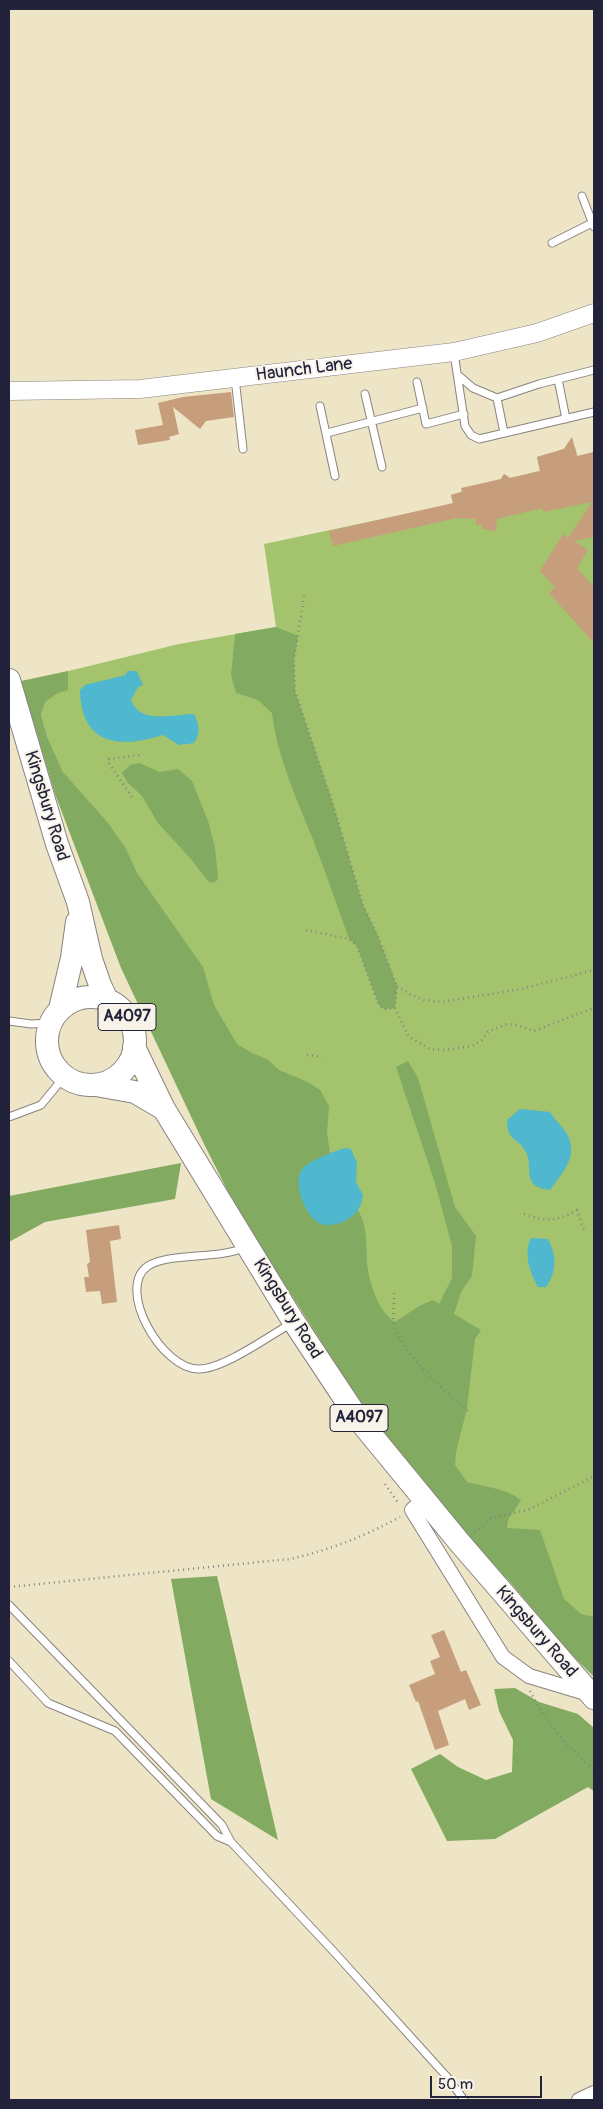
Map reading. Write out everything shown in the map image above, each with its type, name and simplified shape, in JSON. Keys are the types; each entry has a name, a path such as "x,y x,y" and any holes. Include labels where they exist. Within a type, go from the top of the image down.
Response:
{"main road":[{"name":"Kingsbury Road","path":"9,680 57,844 78,902 91,959 100,985 107,1000 121,1009 131,1022 135,1038 133,1055 125,1070 112,1080 96,1085"},
{"name":"Kingsbury Road","path":"78,902 73,949 55,1016 47,1037 48,1052 54,1066 64,1077 79,1084 135,1092 164,1109"},
{"name":"A4097","path":"55,1016 74,1000 90,997 107,1000"},
{"name":"Kingsbury Road","path":"134,1047 164,1109 292,1319 418,1505 460,1544 592,1696"}],"street":[{"name":"Haunch Lane","path":"9,391 140,389 454,352 537,333 594,313"},
{"name":"Kingsbury Road","path":"418,1505 503,1657 527,1675 592,1696"},
{"path":"579,2100 594,2093"}],"lane":[{"path":"552,242 593,225 582,196"},
{"path":"454,352 465,426 472,436 479,439 594,412"},
{"path":"459,376 473,388 496,398 594,370"},
{"path":"235,378 244,449"},
{"path":"558,379 566,419"},
{"path":"417,382 426,424 464,414"},
{"path":"365,394 382,467"},
{"path":"496,398 504,433"},
{"path":"320,406 335,476"},
{"path":"327,434 423,408"},
{"path":"9,1020 31,1024 55,1016"},
{"path":"9,1118 40,1105 64,1077"},
{"path":"248,1246 228,1252 167,1260 149,1265 139,1275 138,1296 144,1323 153,1337 174,1360 190,1369 200,1369 210,1368 234,1357 287,1326 292,1319"},
{"path":"9,1605 222,1825 231,1842 349,1968 448,2078 464,2100"},
{"path":"9,1661 48,1703 115,1731 217,1836 231,1842"}],"path":[{"path":"304,596 294,660 295,691 332,801 363,905 377,934 397,986 396,1008 408,1036 430,1049 443,1050 472,1046 482,1040 488,1032 507,1024 517,1025 534,1031 594,1008"},
{"path":"132,796 108,762 109,759 118,756 140,755"},
{"path":"306,930 349,939 353,942 357,946 379,1005 384,1009 396,1008"},
{"path":"397,986 411,995 424,1000 442,1002 521,989 594,970"},
{"path":"307,1054 322,1057"},
{"path":"524,1214 539,1219 557,1220 577,1210 584,1230"},
{"path":"394,1293 394,1324 403,1344 443,1390 470,1413"},
{"path":"460,1544 491,1518 528,1510 594,1476"},
{"path":"9,1587 290,1559 320,1552 356,1540 418,1505"},
{"name":"Kingsbury Road","path":"527,1675 529,1690 542,1713 567,1746 594,1770"}],"green space":[{"path":"568,443 575,447 580,467 587,454 594,452 594,1656 441,1492 112,883 47,736 41,714 40,678 179,644 276,627 264,544 453,504 451,495 501,479 504,474 510,478 540,471 537,457 564,449"},
{"path":"276,627 298,636 294,660 295,691 332,801 363,905 377,934 397,986 395,1008 384,1009 379,1005 357,946 349,939 288,776 278,745 272,713 258,700 236,693 231,675 235,634"},
{"path":"68,671 68,690 56,694 45,702 41,714 47,736 63,772 108,823 125,847 137,873 203,967 214,1005 237,1044 267,1059 279,1070 308,1082 320,1090 329,1106 327,1132 330,1154 312,1162 347,1220 358,1210 365,1229 367,1263 372,1287 379,1304 395,1322 419,1306 433,1300 439,1304 452,1278 452,1246 435,1183 396,1067 408,1061 418,1078 455,1207 476,1236 472,1276 461,1292 454,1314 481,1330 475,1339 467,1408 456,1452 455,1465 467,1482 502,1490 521,1500 508,1520 507,1528 540,1530 564,1599 581,1614 594,1617 594,1677 571,1654 509,1581 460,1534 364,1408 248,1231 204,1144 121,968 55,794 21,681"},
{"path":"139,763 160,772 178,769 192,781 208,821 215,847 218,879 214,883 209,882 158,823 142,796 128,783 122,773 130,765"},
{"path":"181,1163 175,1199 45,1222 9,1242 9,1196"},
{"path":"217,1576 278,1840 211,1799 171,1579"},
{"path":"515,1688 539,1702 578,1714 594,1728 594,1791 588,1787 495,1839 447,1841 411,1769 440,1754 458,1767 486,1780 512,1772 513,1740 499,1711 494,1689"}],"water":[{"path":"127,671 137,671 143,685 138,687 131,700 135,708 142,713 158,716 194,714 197,721 198,736 194,743 179,745 163,735 132,742 118,741 105,738 95,732 87,722 82,708 80,690 85,685 126,675"},
{"path":"520,1109 550,1112 567,1134 570,1142 571,1150 568,1164 550,1190 541,1188 531,1181 526,1152 511,1136 507,1127 507,1120"},
{"path":"346,1148 351,1149 357,1163 356,1182 363,1195 361,1203 354,1214 345,1221 334,1225 322,1224 312,1218 304,1204 299,1187 300,1172 313,1161"},
{"path":"531,1238 548,1239 553,1251 554,1269 546,1287 538,1287 530,1269 528,1250"}],"building":[{"path":"231,392 234,417 206,421 200,429 173,407 179,434 169,437 170,440 138,445 135,430 163,425 158,403 183,397"},
{"path":"572,437 577,456 594,452 594,537 574,541 588,550 577,568 594,587 594,643 549,593 555,587 540,571 563,534 568,538 592,502 543,512 543,508 497,519 496,531 482,529 483,525 476,525 476,519 457,518 333,546 329,531 453,503 451,495 462,492 461,488 501,479 504,474 510,478 540,471 537,457 564,449"},
{"path":"119,1225 121,1239 110,1241 117,1302 102,1304 100,1291 86,1292 84,1277 89,1277 87,1264 90,1262 86,1230"},
{"path":"444,1630 461,1672 466,1670 481,1705 469,1710 465,1699 438,1711 449,1745 435,1750 418,1701 416,1702 409,1685 435,1674 430,1661 440,1657 431,1635"}]}
